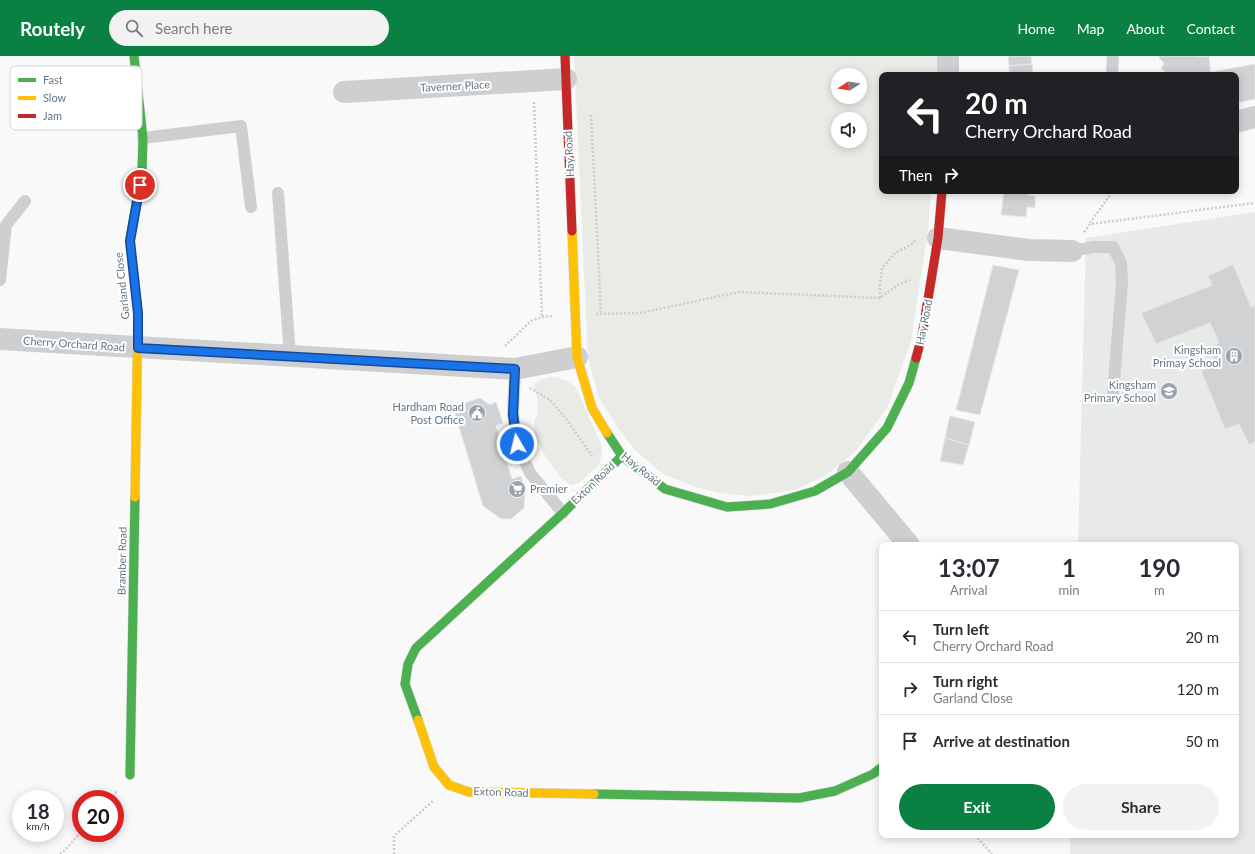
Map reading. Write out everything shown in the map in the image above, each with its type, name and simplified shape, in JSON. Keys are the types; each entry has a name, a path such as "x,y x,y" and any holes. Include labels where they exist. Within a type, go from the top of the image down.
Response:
{"street":[{"name":"Garland Close","path":"134,56 135,66"},
{"name":"Hay Road","path":"565,56 577,357 592,408 622,456 665,489 727,507 770,504 815,491 848,472 886,428 909,383 922,336 932,279 938,238 942,194"},
{"path":"948,56 948,72"},
{"name":"Taverner Place","path":"344,92 566,79"},
{"path":"1239,121 1255,117"},
{"name":"Garland Close","path":"138,348 138,313 130,241 142,171 142,129"},
{"path":"938,238 1029,250 1072,251"},
{"name":"Cherry Orchard Road","path":"0,339 290,356 508,374 577,357"},
{"name":"Bramber Road","path":"130,775 138,348"},
{"name":"Exton Road","path":"622,456 563,513 416,648 408,664 405,684 434,767 449,785 469,792 799,798 835,791 873,774 879,769"},
{"path":"848,472 906,542"}],"lane":[{"path":"1112,72 1113,56"},
{"path":"143,138 241,126 251,207"},
{"path":"278,193 290,356"},
{"path":"0,280 6,225 25,201"},
{"path":"1072,251 1094,247 1113,247 1121,263 1122,282 1113,394"},
{"path":"508,374 517,444 530,473 563,513"}],"path":[{"path":"533,82 542,317"},
{"path":"591,111 601,314"},
{"path":"1072,251 1111,194"},
{"path":"1090,224 1255,203"},
{"path":"880,298 882,268 894,253 912,244 916,239"},
{"path":"605,472 585,447 565,417 550,400 508,374 496,353 531,321 542,317 640,313 739,292 880,298 898,285 915,278 932,279"},
{"path":"394,854 394,836 449,785"},
{"path":"978,838 992,854"},
{"path":"60,854 72,842"}],"shaded area":[{"path":"574,56 939,56 938,72 879,72 879,194 931,194 928,229 911,341 887,408 856,451 825,476 795,490 751,496 718,493 696,487 663,474 635,450 618,428 599,398 588,358"},
{"name":"Kingsham Primary School","path":"1255,212 1255,854 1070,854 1070,838 1239,838 1239,542 1078,542 1086,238"},
{"path":"550,377 564,380 576,388 601,444 602,453 600,462 595,469 579,483 572,485 567,483 559,475 548,460 539,445 534,432 535,419 538,413 534,385 540,380"}],"building":[{"path":"1008,56 1031,56 1032,64 1009,66"},
{"path":"1159,56 1209,56 1211,72 1165,72 1161,69 1164,63"},
{"path":"1032,64 1033,72 1009,72 1009,66"},
{"path":"1255,64 1255,99 1239,102 1239,72 1211,72"},
{"path":"1004,194 1028,194 1035,196 1035,208 1027,207 1026,217 1001,215"},
{"name":"Kingsham Primay School","path":"1233,264 1251,307 1255,305 1255,442 1249,445 1239,424 1225,429 1201,371 1216,364 1209,347 1219,343 1210,323 1156,344 1141,313 1212,285 1208,276"},
{"path":"993,265 1019,270 980,415 956,410"},
{"path":"480,398 490,405 496,402 503,423 496,426 512,479 521,476 525,492 524,508 511,519 501,519 483,506 455,414 466,411 464,403"},
{"path":"950,416 975,422 969,445 945,438"},
{"path":"945,438 969,445 963,465 940,461"}],"traffic: fast":[{"path":"134,56 135,66"},
{"path":"131,234 142,171 142,129"},
{"path":"607,433 622,456 665,489 727,507 770,504 815,491 848,472 887,428 909,383 916,358"},
{"path":"418,720 405,684 408,664 416,648 563,513 622,456"},
{"path":"130,775 135,497"},
{"path":"594,794 799,798 835,791 873,774 879,769"}],"traffic: slow":[{"path":"572,231 577,357 592,408 607,433"},
{"path":"131,234 130,241 138,313 135,497"},
{"path":"418,720 434,767 449,785 469,792 594,794"}],"traffic: jam":[{"path":"565,56 572,231"},
{"path":"916,358 922,336 938,238 942,194"}],"place":[{"name":"Kingsham Primay School","path":"1234,356"},
{"name":"Kingsham Primary School","path":"1169,391"},
{"name":"Hardham Road Post Office","path":"477,413"},
{"name":"Premier","path":"517,489"}],"route":[{"path":"140,185 130,241 138,313 138,348 515,369 513,414 517,444"}]}
